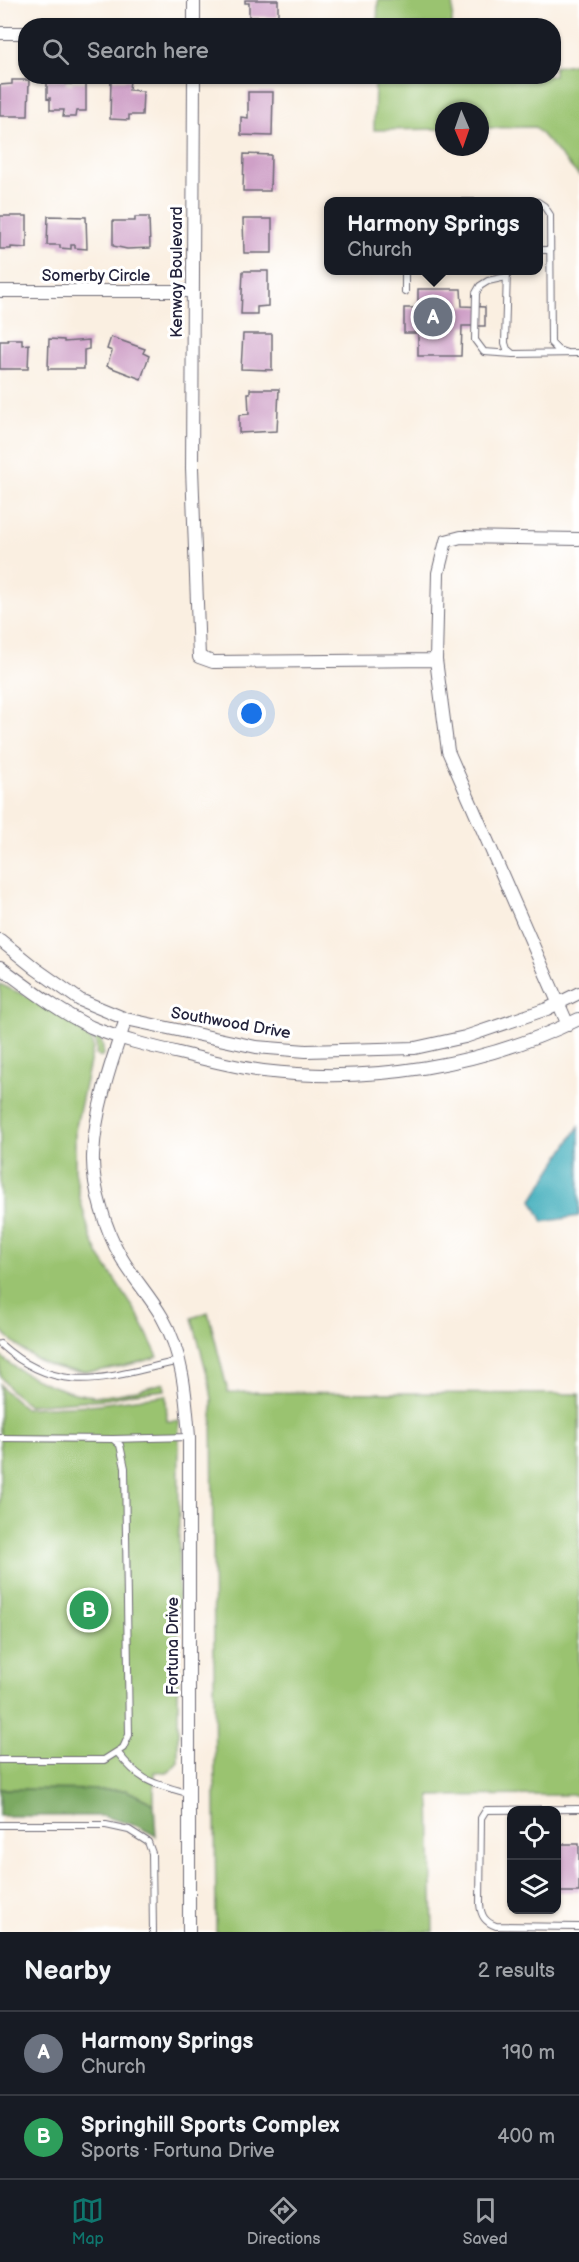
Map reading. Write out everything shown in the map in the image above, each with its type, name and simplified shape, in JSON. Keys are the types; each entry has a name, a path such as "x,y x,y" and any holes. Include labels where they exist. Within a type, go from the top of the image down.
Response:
{"street":[{"path":"194,0 194,18"},
{"path":"0,33 18,33"},
{"name":"Kenway Boulevard","path":"194,84 191,291 192,468 199,657 213,662 436,660"},
{"name":"Somerby Circle","path":"0,291 191,291"},
{"path":"0,967 56,1008 119,1038 224,1064 264,1071 354,1074 444,1064 506,1048 573,1022 558,1004 448,751 436,660 438,573 446,541 461,537 579,539"},
{"name":"Southwood Drive","path":"0,940 80,1000 126,1019 266,1048 306,1052 415,1048 465,1036 558,1004 579,993"},
{"name":"Fortuna Drive","path":"126,1019 110,1064 97,1123 93,1158 96,1186 107,1227 121,1257 163,1319 180,1361 186,1395 189,1437 189,1932"}],"lane":[{"path":"543,206 550,214 551,343 558,350 567,353"},
{"path":"543,250 550,250"},
{"path":"405,275 405,292"},
{"path":"504,275 488,281 477,290 475,340 484,352 579,353"},
{"path":"507,275 506,343 507,349 513,354"},
{"path":"0,1344 26,1363 44,1372 67,1378 93,1380 180,1361"},
{"path":"0,1438 189,1437"},
{"path":"0,1760 104,1760 123,1748 129,1736 125,1468 120,1445 112,1439"},
{"path":"117,1752 134,1773 152,1783 188,1793"},
{"path":"579,1809 486,1810 482,1818 480,1904 481,1913 485,1919 496,1926 579,1927"},
{"path":"0,1825 106,1825 129,1830 148,1842 152,1864 153,1932"}],"green space":[{"path":"378,0 453,0 452,18 377,18"},
{"path":"579,63 579,176 535,127 489,128 489,102 435,102 435,129 374,130 375,84 561,84 561,66"},
{"path":"0,984 79,1021 90,1028 101,1040 102,1057 96,1055 95,1041 91,1035 79,1028 92,1041 93,1048 75,1131 75,1170 80,1199 91,1238 100,1257 137,1313 158,1357 96,1371 65,1370 25,1352 11,1341 0,1327"},
{"path":"208,1312 228,1392 579,1394 579,1795 430,1796 433,1932 216,1932 212,1399 192,1318"},
{"path":"0,1355 20,1370 47,1384 76,1393 101,1396 164,1383 165,1390 107,1399 29,1405 11,1391 0,1376"},
{"path":"0,1384 25,1408 90,1405 166,1395 167,1421 179,1421 178,1762 169,1772 154,1772 154,1804 126,1790 0,1789"},
{"path":"0,1789 126,1790 154,1804 156,1836 137,1826 102,1816 0,1816"}],"water":[{"path":"579,1126 579,1216 543,1222 532,1200"}],"building":[{"path":"245,0 278,0 278,17 249,17 249,3 245,3"},
{"path":"12,80 18,80 18,84 29,84 28,116 0,116 0,85 12,84"},
{"path":"47,84 86,84 86,111 77,111 76,117 63,117 64,110 50,110 50,98 47,99"},
{"path":"111,84 130,84 129,90 143,91 142,115 129,115 129,120 110,119"},
{"path":"248,92 273,92 272,136 241,135 241,117 248,118"},
{"path":"244,154 271,155 270,191 243,191"},
{"path":"0,216 27,216 27,248 0,249"},
{"path":"48,216 86,217 87,249 75,248 75,245 71,245 71,249 60,248 60,245 47,245"},
{"path":"135,217 149,217 150,248 127,249 113,246 113,221 135,221"},
{"path":"243,219 272,219 272,253 244,253"},
{"path":"243,271 268,271 268,306 257,307 257,314 241,314"},
{"path":"418,289 461,289 462,306 485,307 485,326 462,326 461,356 418,356 418,333 404,333 404,308 418,308"},
{"path":"243,334 272,334 272,370 241,369"},
{"path":"111,337 145,349 143,353 149,356 141,379 107,366 112,351 107,349"},
{"path":"7,339 22,339 22,345 29,344 28,369 0,369 0,341 8,341"},
{"path":"49,339 64,340 64,342 89,340 89,349 84,350 84,369 48,369"},
{"path":"250,389 279,389 277,431 239,433 239,415 249,414 248,393"},
{"path":"561,1844 579,1844 579,1892 561,1892"}],"place":[{"name":"Harmony Springs","path":"433,317"},
{"name":"Springhill Sports Complex","path":"89,1610"}]}
